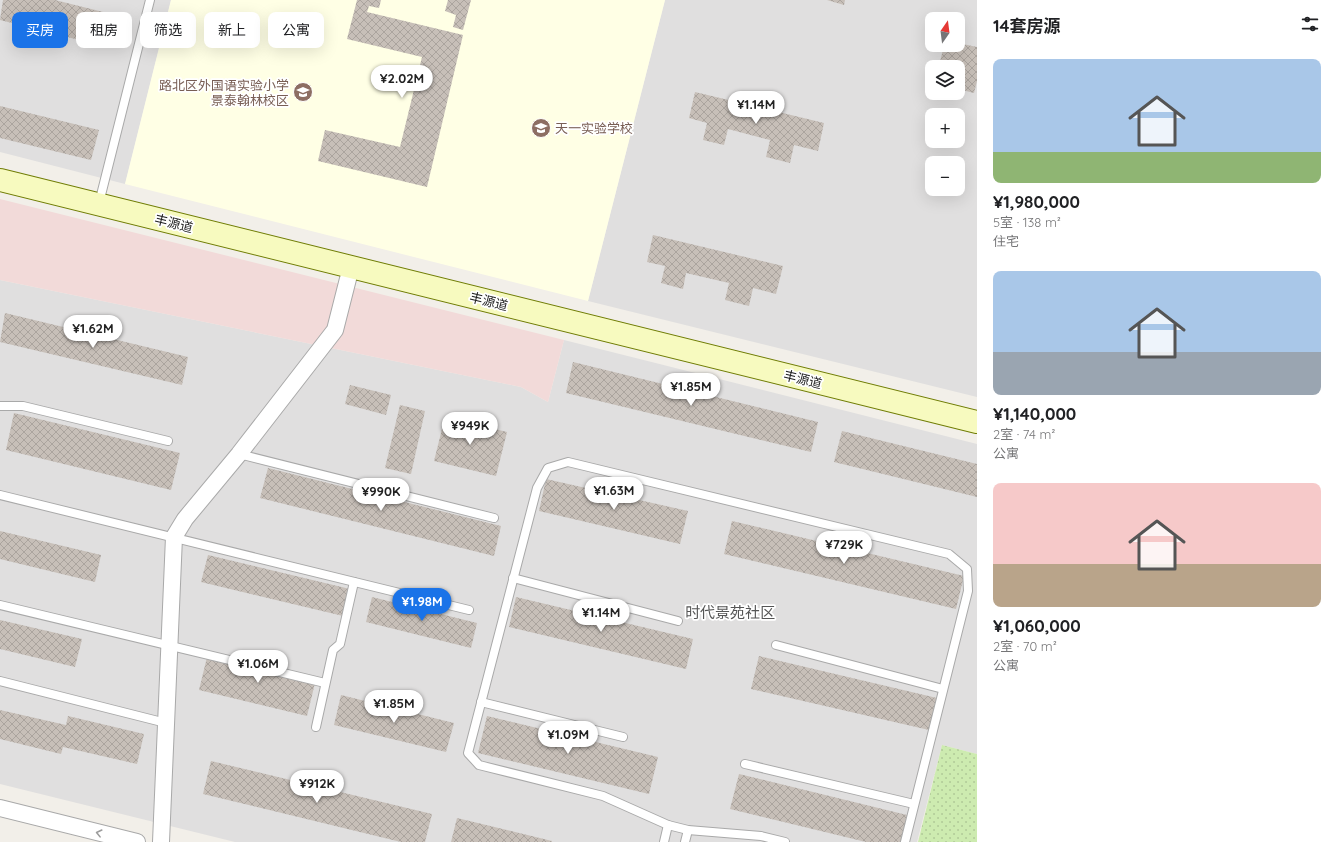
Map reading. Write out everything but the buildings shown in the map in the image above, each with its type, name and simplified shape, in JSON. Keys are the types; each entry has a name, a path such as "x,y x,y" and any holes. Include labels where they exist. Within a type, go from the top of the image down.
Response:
{"street":[{"name":"丰源道","path":"0,180 977,422"},
{"path":"161,842 174,537 185,519 239,454 335,330 351,267"},
{"path":"0,808 137,842"}],"lane":[{"path":"99,204 150,0"},
{"path":"0,405 24,406 168,441"},
{"path":"239,454 494,518"},
{"path":"785,842 761,836 688,830 668,825 603,796 479,765 468,753 537,488 548,468 568,462 949,554 967,569 968,591 905,842"},
{"path":"0,495 469,610"},
{"path":"513,578 678,620"},
{"path":"316,727 333,650 340,644 354,582"},
{"path":"0,605 325,683"},
{"path":"776,645 943,689"},
{"path":"0,680 166,723"},
{"path":"481,702 623,737"},
{"path":"745,764 914,804"},
{"path":"664,842 668,825"},
{"path":"686,842 688,830"}],"shaded area":[{"path":"0,0 171,0 168,12 140,12 140,48 159,48 125,184 0,152"},
{"path":"171,0 665,0 588,301 125,184 159,48 196,48 196,12 168,12"},
{"path":"665,0 977,0 977,397 588,301"},
{"path":"0,199 564,340 548,402 521,387 0,280"},
{"path":"0,280 521,387 548,402 564,340 977,444 977,754 942,745 917,842 235,842 0,784"}],"green space":[{"path":"942,745 977,754 977,842 918,842"}],"place":[{"name":"路北区外国语实验小学 景泰翰林校区","path":"303,92"},
{"name":"天一实验学校","path":"541,128"}],"district":[{"name":"时代景苑社区","path":"730,612"}]}
